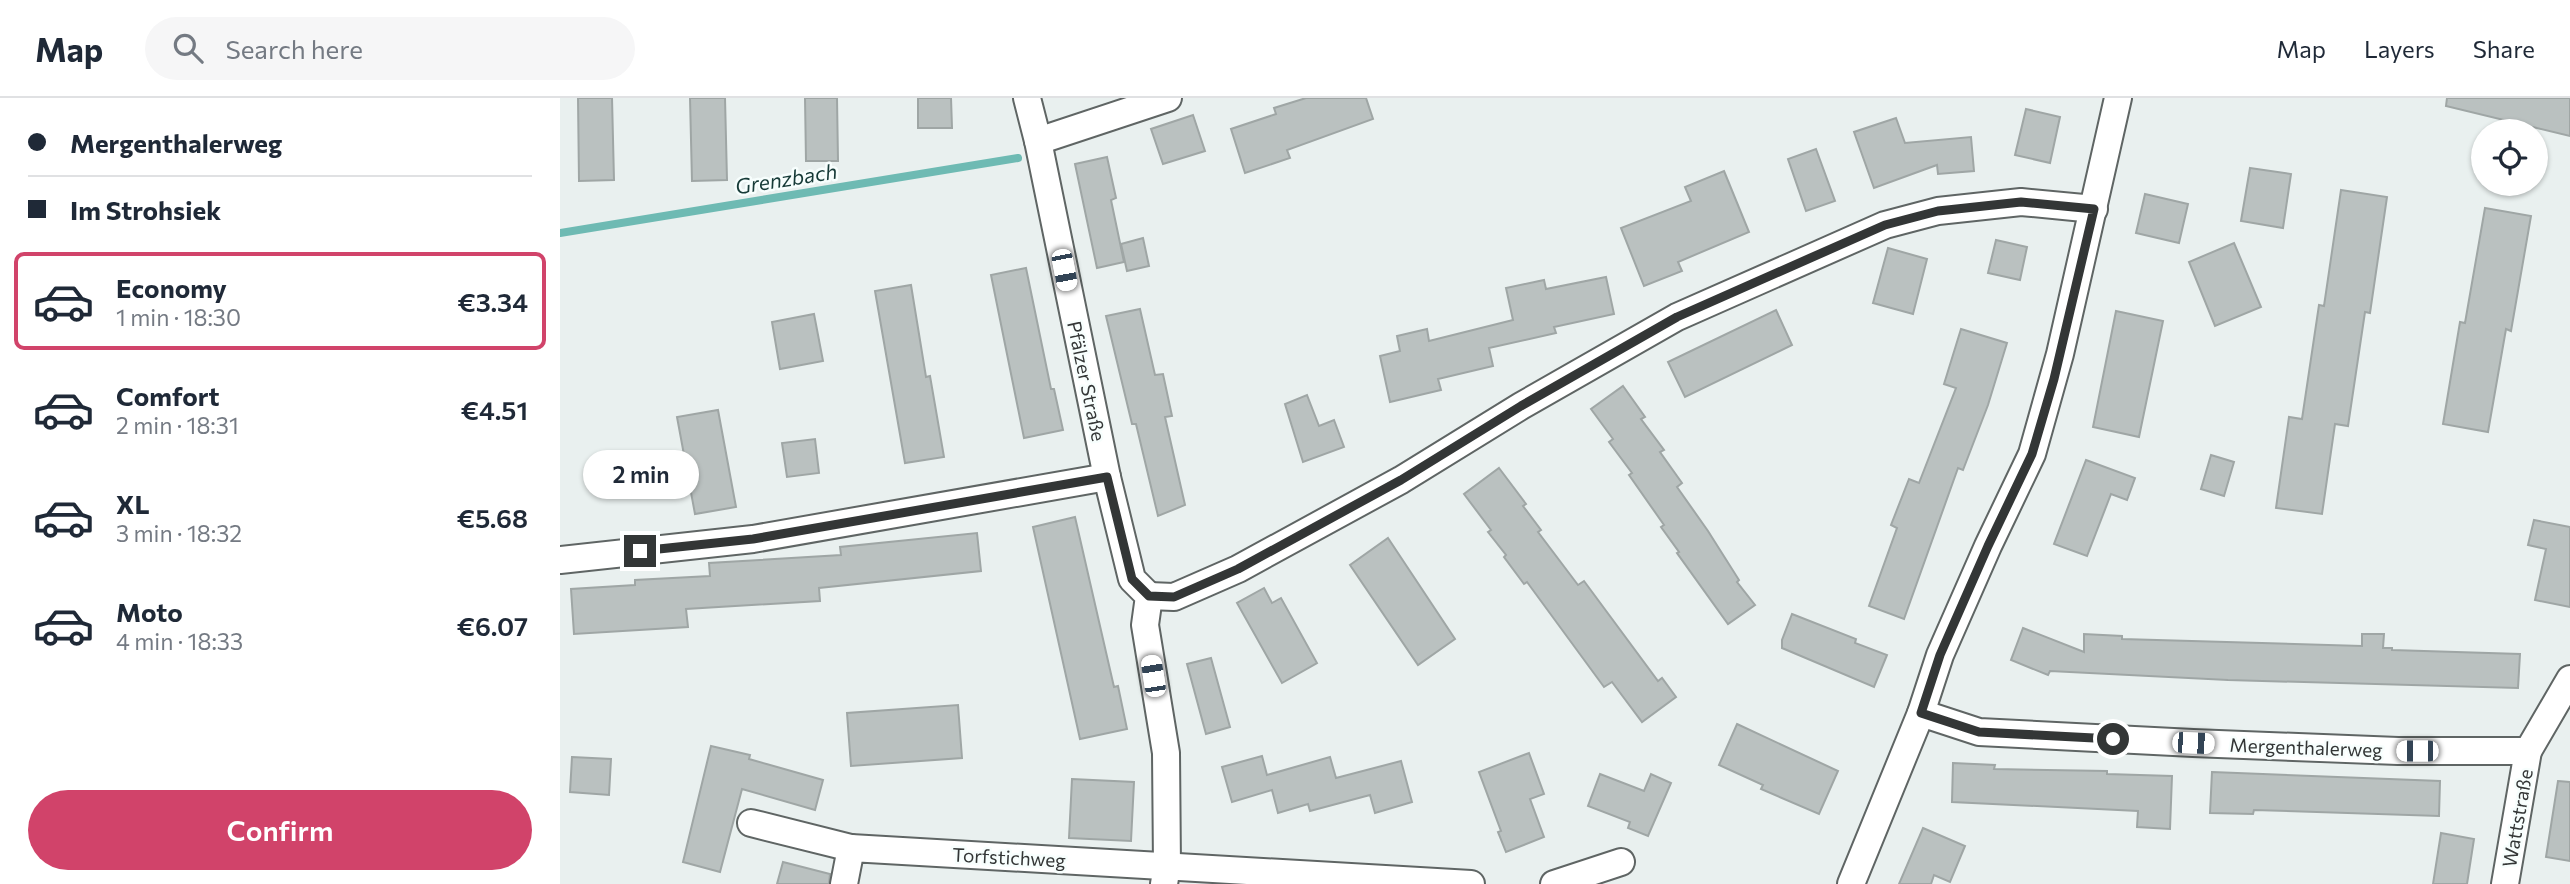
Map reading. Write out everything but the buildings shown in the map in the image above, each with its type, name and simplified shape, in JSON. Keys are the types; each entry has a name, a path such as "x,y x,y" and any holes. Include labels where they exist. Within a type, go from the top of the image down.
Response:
{"street":[{"name":"Pfälzer Straße","path":"1027,98 1107,477 1132,579 1149,596"},
{"path":"1038,141 1168,98"},
{"path":"1851,884 1921,713 1940,655 2032,454 2057,367 2118,98"},
{"path":"1471,884 1166,875 1166,753 1145,625 1149,596 1174,597 1238,569 1401,480 1521,406 1677,317 1885,225 1938,211 2021,202 2094,209"},
{"path":"560,560 753,539 1107,477"},
{"path":"2528,751 2563,710 2570,680"},
{"name":"Mergenthalerweg","path":"1921,713 1979,732 2398,751 2528,751"},
{"name":"Wattstraße","path":"2505,884 2528,751"},
{"name":"Torfstichweg","path":"751,823 851,848 1166,875"},
{"path":"844,884 851,848"},
{"path":"1554,884 1621,862"}],"waterway":[{"name":"Grenzbach","path":"560,233 1018,158"}],"route":[{"path":"640,551 753,539 1107,477 1132,579 1149,596 1174,597 1238,569 1401,480 1521,406 1677,317 1885,225 1938,211 2021,202 2094,209 2054,379 2032,454 1940,655 1921,713 1979,732 2113,739"}]}
